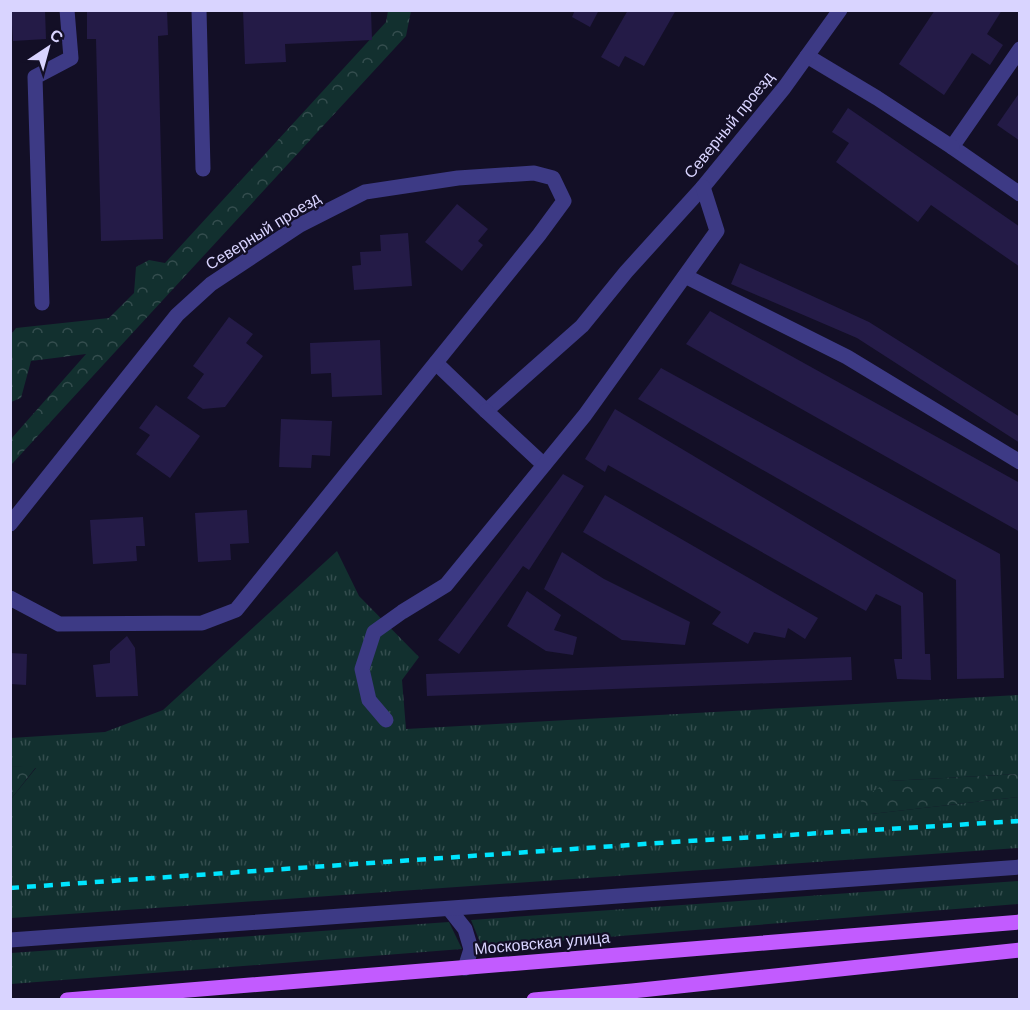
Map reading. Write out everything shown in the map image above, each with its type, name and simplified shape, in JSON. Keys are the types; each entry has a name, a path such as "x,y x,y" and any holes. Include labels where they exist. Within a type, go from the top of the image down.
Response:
{"main road":[{"name":"Московская улица","path":"67,999 1020,922"},
{"path":"534,999 636,995 1020,950"}],"street":[{"path":"42,303 35,77 71,58 67,10"},
{"path":"199,10 203,169"},
{"name":"Северный проезд","path":"486,411 582,326 626,272 703,187 784,88 840,10"},
{"path":"952,147 1020,49"},
{"path":"807,56 952,147 1020,194"},
{"name":"Северный проезд","path":"10,524 177,315 211,284 300,225 366,192 458,178 534,173 553,178 564,201 236,610 202,623 59,624 10,598"},
{"path":"386,720 369,700 362,669 374,632 446,585 585,415 717,231 703,187"},
{"path":"685,276 847,357 1020,462"},
{"path":"436,363 544,465"},
{"path":"10,940 1020,867"},
{"path":"450,910 465,930 471,950 465,968"}],"green space":[{"path":"388,11 411,11 406,36 11,465 11,439 86,354 31,361 21,398 11,402 10,336 16,328 109,318 134,293 136,267 149,260 165,263 386,22"},
{"path":"337,551 359,596 419,657 402,680 406,729 1019,695 1019,774 889,781 871,814 1019,797 1019,848 11,918 11,799 36,768 11,766 11,738 105,732 163,710"},
{"path":"10,766 36,767 11,799"},
{"path":"1019,774 1019,797 871,814 860,800 889,781"},
{"path":"1019,881 1019,904 482,947 471,920"},
{"path":"449,922 462,949 11,984 11,953"}],"building":[{"path":"11,10 45,10 46,39 13,41"},
{"path":"87,10 167,10 168,35 158,36 163,239 101,241 96,39 87,39"},
{"path":"243,10 371,10 372,40 285,44 286,62 245,64"},
{"path":"575,10 599,10 590,27 572,17"},
{"path":"628,10 676,10 644,66 625,56 619,67 601,57"},
{"path":"935,10 1002,10 987,34 1003,45 990,65 972,53 944,95 899,64"},
{"path":"1020,92 1020,141 997,125"},
{"path":"848,108 1020,227 1020,267 931,205 918,222 836,162 849,143 832,132"},
{"path":"457,204 488,229 478,241 483,245 462,271 425,242"},
{"path":"408,233 412,286 354,290 352,266 361,265 360,252 381,251 380,235"},
{"path":"740,263 869,322 1020,417 1020,443 857,338 731,284"},
{"path":"710,311 1020,483 1020,532 686,344"},
{"path":"229,317 253,334 246,343 263,356 225,407 203,409 187,398 204,374 193,366"},
{"path":"380,340 382,395 332,397 331,373 311,374 310,343"},
{"path":"661,368 1000,554 1004,678 957,679 956,580 638,399"},
{"path":"156,405 200,436 170,478 136,454 150,435 139,428"},
{"path":"615,409 923,593 925,654 930,654 931,680 897,679 894,659 902,659 901,606 876,594 866,611 608,465 605,472 585,459"},
{"path":"281,419 332,421 330,456 312,455 311,468 279,467"},
{"path":"563,474 584,486 529,570 523,566 459,654 438,640"},
{"path":"605,495 818,618 805,639 788,628 785,638 754,632 748,644 712,624 721,612 583,532"},
{"path":"247,510 249,543 230,544 231,560 198,562 195,513"},
{"path":"143,517 145,546 136,546 137,561 93,564 90,520"},
{"path":"562,552 604,579 690,622 685,645 622,640 544,589"},
{"path":"527,591 561,615 554,630 577,637 573,655 546,651 507,626"},
{"path":"127,636 135,648 138,696 96,697 93,665 110,663 110,651"},
{"path":"10,653 27,654 26,685 10,684"},
{"path":"851,657 852,680 427,696 426,674"}],"railway":[{"path":"10,888 673,842 1020,821"}]}
